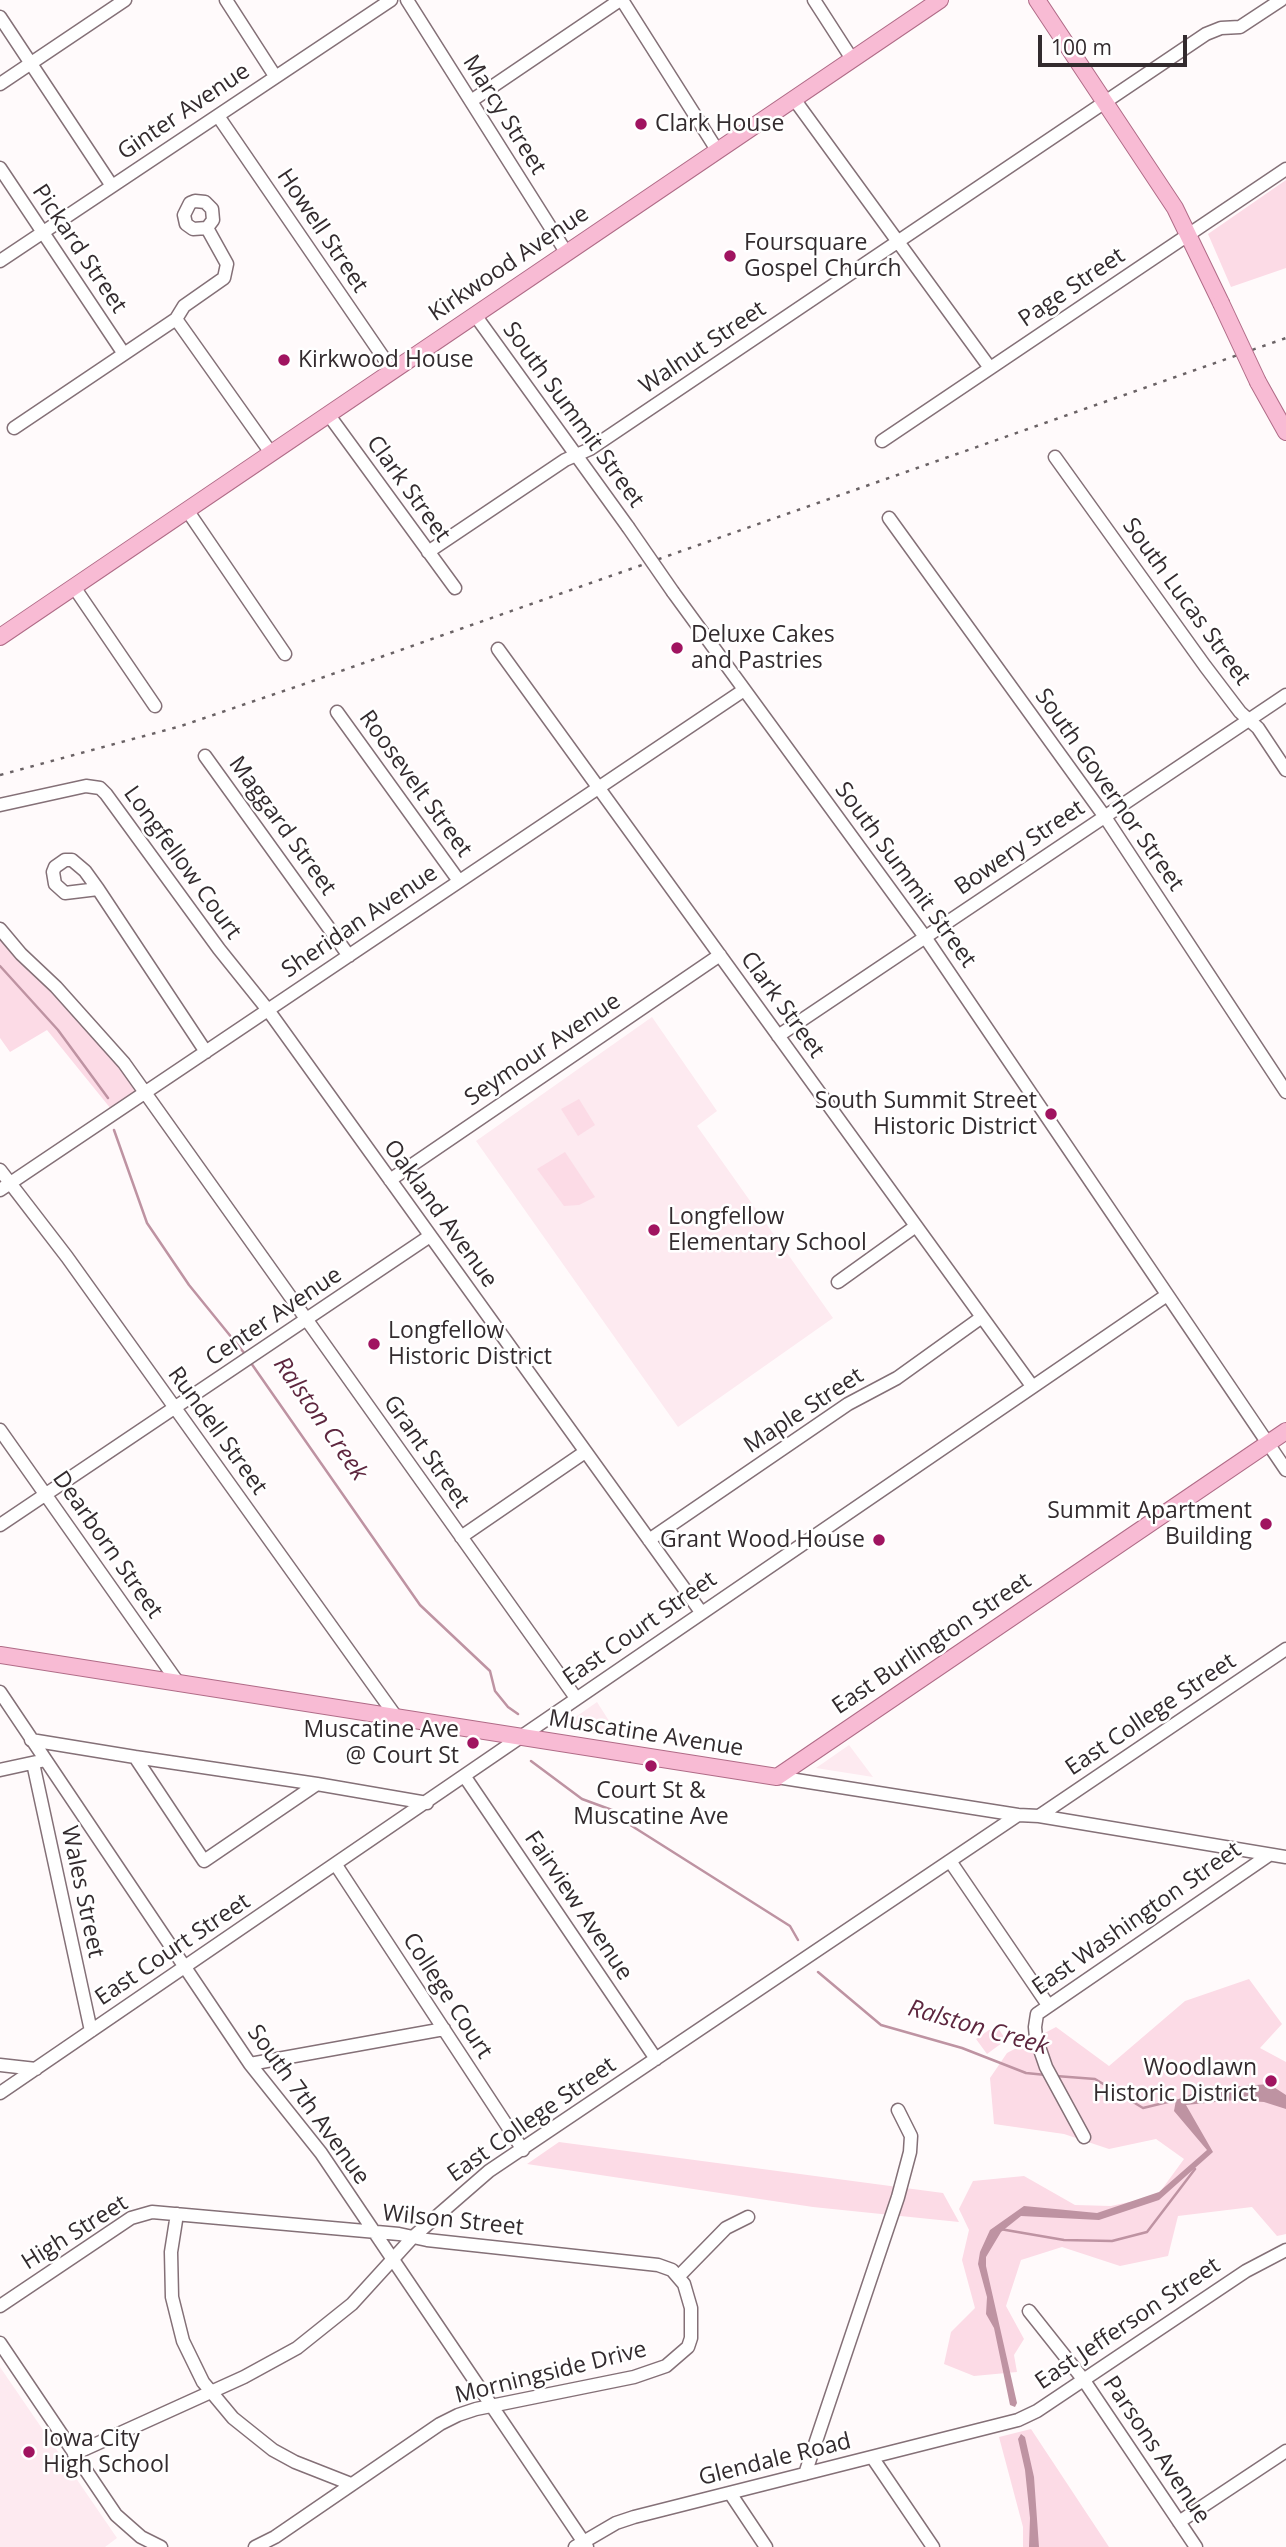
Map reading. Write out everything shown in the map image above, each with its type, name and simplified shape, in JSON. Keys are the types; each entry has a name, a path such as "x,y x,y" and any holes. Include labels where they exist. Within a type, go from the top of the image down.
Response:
{"main road":[{"name":"Kirkwood Avenue","path":"0,637 940,0"},
{"path":"1037,0 1175,208 1258,382 1286,432"},
{"name":"East Burlington Street","path":"777,1777 1286,1431"},
{"name":"Muscatine Avenue","path":"0,1655 777,1777"}],"street":[{"path":"0,84 125,0"},
{"path":"226,0 275,76"},
{"name":"Ginter Avenue","path":"0,261 391,0"},
{"name":"Marcy Street","path":"407,0 566,252"},
{"path":"471,101 621,0 718,150"},
{"path":"814,0 852,60"},
{"name":"Walnut Street","path":"428,552 565,460 590,449 1206,34 1221,28 1240,27 1281,0"},
{"path":"0,17 112,186"},
{"path":"793,99 990,368"},
{"name":"Howell Street","path":"218,116 392,370"},
{"name":"Pickard Street","path":"0,168 124,354"},
{"name":"Page Street","path":"882,441 1286,169"},
{"path":"14,428 176,319 184,306 218,284 226,275 228,264 207,228"},
{"name":"South Summit Street","path":"475,315 925,937 1286,1470"},
{"path":"176,319 271,453"},
{"name":"Clark Street","path":"328,414 455,589"},
{"name":"South Lucas Street","path":"1055,457 1205,666 1240,712 1258,728 1286,770"},
{"path":"187,510 285,654"},
{"name":"South Governor Street","path":"890,518 1105,817 1286,1092"},
{"path":"74,587 155,706"},
{"name":"Clark Street","path":"498,649 1032,1386"},
{"name":"Sheridan Avenue","path":"5,1187 744,690"},
{"name":"Bowery Street","path":"778,1035 1286,695"},
{"name":"Roosevelt Street","path":"337,712 459,881"},
{"name":"Maggard Street","path":"205,756 349,956"},
{"name":"Longfellow Court","path":"0,805 86,786 100,788 268,1010"},
{"path":"98,889 206,1052"},
{"path":"0,929 116,1054 145,1093"},
{"name":"Seymour Avenue","path":"390,1180 720,956"},
{"name":"Oakland Avenue","path":"268,1010 701,1612"},
{"name":"Grant Street","path":"145,1093 576,1698"},
{"name":"Rundell Street","path":"0,1170 5,1187 66,1257 397,1718"},
{"path":"838,1282 916,1226"},
{"name":"Center Avenue","path":"0,1525 430,1236"},
{"name":"East Court Street","path":"0,2093 1167,1295"},
{"name":"Maple Street","path":"649,1540 848,1404 897,1377 982,1317"},
{"name":"Dearborn Street","path":"0,1430 179,1684"},
{"path":"461,1537 585,1452"},
{"name":"East College Street","path":"1039,1816 1286,1649"},
{"name":"South 7th Avenue","path":"0,1692 32,1740 39,1761 250,2064 321,2154 582,2545"},
{"path":"32,1740 427,1802"},
{"path":"135,1757 204,1861 317,1784"},
{"path":"0,1770 39,1761"},
{"name":"Wales Street","path":"39,1761 91,2031"},
{"name":"Fairview Avenue","path":"465,1777 656,2059"},
{"name":"Muscatine Avenue","path":"777,1777 1018,1815 1039,1816 1286,1857"},
{"name":"East College Street","path":"74,2454 271,2364 307,2341 352,2304 413,2237 489,2171 1018,1815"},
{"name":"East Washington Street","path":"1084,2137 1046,2067 1035,2027 1037,2014 1269,1855"},
{"path":"950,1861 1048,2005"},
{"name":"College Court","path":"335,1865 523,2150"},
{"path":"250,2064 444,2029"},
{"path":"0,2065 36,2069"},
{"path":"805,2474 898,2197 910,2152 911,2136 898,2110"},
{"name":"High Street","path":"0,2306 131,2218 152,2212 177,2214"},
{"path":"177,2214 171,2252 172,2297 183,2341 210,2393 233,2418 273,2450 307,2468 351,2484"},
{"name":"Wilson Street","path":"177,2214 658,2264 679,2276"},
{"path":"679,2276 726,2228 748,2217"},
{"name":"East Jefferson Street","path":"991,2428 1037,2411 1246,2271 1286,2250"},
{"name":"Morningside Drive","path":"255,2547 440,2424 477,2409 634,2377 654,2371 678,2358 688,2347 693,2322 687,2292 679,2276"},
{"name":"Parsons Avenue","path":"1029,2311 1083,2379 1196,2547"},
{"path":"0,2343 116,2515 141,2537 161,2547"},
{"name":"Glendale Road","path":"582,2545 616,2523 634,2516 991,2428"},
{"path":"1179,2522 1286,2451"},
{"path":"872,2458 933,2547"},
{"path":"730,2493 766,2547"}],"shaded area":[{"path":"1286,180 1286,268 1231,287 1208,234"},
{"path":"0,936 53,990 121,1069 137,1092 111,1109 47,1030 10,1052 0,1038"},
{"name":"Longfellow Elementary School","path":"652,1017 717,1111 697,1126 833,1318 678,1427 476,1141"},
{"path":"579,1099 595,1125 578,1136 561,1109"},
{"path":"565,1152 595,1197 579,1205 564,1206 537,1169"},
{"path":"597,1702 620,1738 560,1728"},
{"path":"849,1745 873,1777 816,1768"},
{"path":"1249,1979 1282,2024 1260,2048 1286,2062 1286,2234 1277,2236 1252,2207 1178,2216 1168,2256 1120,2266 1062,2247 1021,2260 1006,2306 1024,2339 1014,2355 1017,2372 974,2376 944,2364 951,2332 975,2308 962,2260 969,2230 959,2209 973,2181 1024,2176 1075,2205 1111,2206 1157,2196 1184,2159 1156,2139 1109,2149 1064,2134 994,2124 990,2078 1007,2053 1056,2027 1109,2066 1185,2001"},
{"path":"998,2028 1006,2040 987,2054 976,2039 989,2030"},
{"path":"1269,2084 1286,2095 1286,2109 1264,2102 1235,2100 1186,2105 1213,2152 1159,2200 1099,2220 1021,2216 1001,2232 986,2257 986,2266 1017,2403 1015,2407 1010,2405 994,2328 986,2314 987,2297 978,2264 980,2252 990,2230 1024,2206 1097,2213 1159,2192 1207,2150 1174,2111 1176,2100 1205,2089"},
{"path":"559,2142 943,2193 959,2222 813,2207 527,2164"},
{"name":"Iowa City High School","path":"0,2367 117,2538 105,2547 0,2547"},
{"path":"1031,2429 1109,2547 1023,2547 1023,2527 999,2437"},
{"path":"1021,2434 1025,2437 1034,2477 1039,2547 1029,2547 1030,2518 1025,2470 1018,2439"}],"waterway":[{"name":"Ralston Creek","path":"0,966 58,1030 108,1098"},
{"name":"Ralston Creek","path":"114,1130 147,1223 189,1285 245,1354"},
{"name":"Ralston Creek","path":"251,1363 420,1605 490,1671 495,1691 508,1707 518,1714"},
{"name":"Ralston Creek","path":"531,1761 582,1799 612,1810 624,1821 790,1926 798,1940"},
{"name":"Ralston Creek","path":"818,1972 881,2025 962,2048 1026,2073 1046,2075"},
{"name":"Ralston Creek","path":"1056,2076 1095,2079 1143,2108 1176,2100"},
{"name":"Ralston Creek","path":"1000,2229 1064,2240 1112,2241 1147,2232 1195,2169"}],"railway":[{"path":"0,775 181,726 1286,338"}],"place":[{"name":"Clark House","path":"641,124"},
{"name":"Foursquare Gospel Church","path":"730,256"},
{"name":"Kirkwood House","path":"284,360"},
{"name":"Deluxe Cakes and Pastries","path":"677,648"},
{"name":"South Summit Street Historic District","path":"1051,1114"},
{"name":"Longfellow Elementary School","path":"654,1230"},
{"name":"Longfellow Historic District","path":"374,1344"},
{"name":"Summit Apartment Building","path":"1266,1524"},
{"name":"Grant Wood House","path":"879,1540"},
{"name":"Muscatine Ave @ Court St","path":"473,1743"},
{"name":"Court St & Muscatine Ave","path":"651,1766"},
{"name":"Woodlawn Historic District","path":"1271,2081"},
{"name":"Iowa City High School","path":"29,2452"}]}
